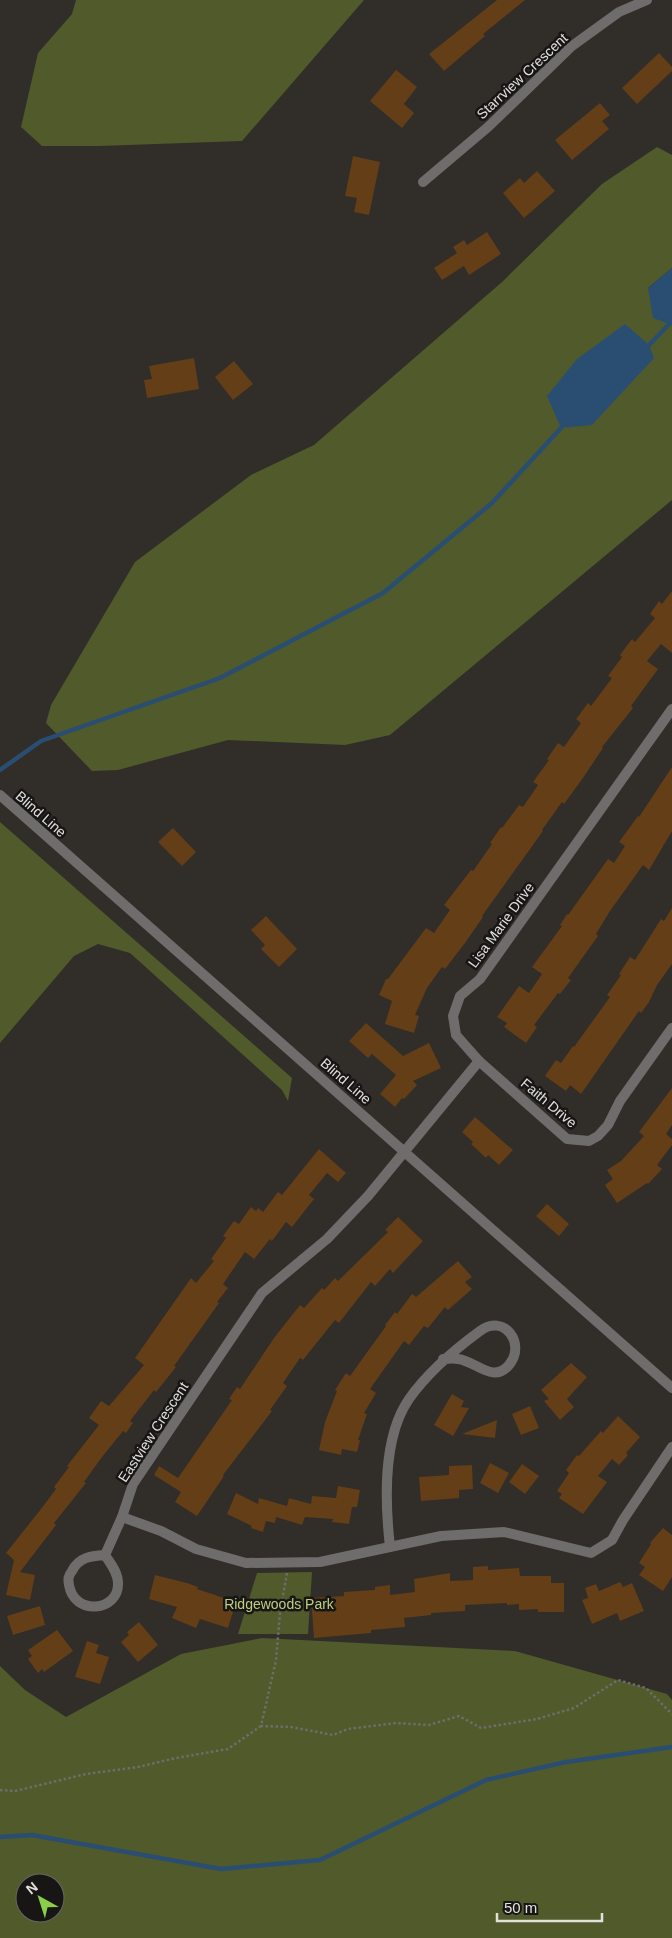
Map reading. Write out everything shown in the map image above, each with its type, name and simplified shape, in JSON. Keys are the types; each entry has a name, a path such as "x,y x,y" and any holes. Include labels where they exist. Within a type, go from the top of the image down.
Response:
{"street":[{"name":"Starrview Crescent","path":"423,182 488,127 572,46 619,12 646,0"},
{"name":"Lisa Marie Drive","path":"480,1061 456,1035 453,1016 460,996 480,979 672,709"},
{"name":"Blind Line","path":"0,796 672,1388"},
{"name":"Faith Drive","path":"480,1061 567,1139 589,1141 598,1136 608,1125 620,1101 672,1028"},
{"path":"405,1151 480,1061"},
{"name":"Eastview Crescent","path":"104,1555 122,1517 133,1484 262,1293 327,1238 368,1196 405,1151"},
{"path":"390,1547 387,1517 388,1467 396,1425 409,1400 443,1359 484,1328 495,1325 504,1328 510,1333 516,1348 512,1362 506,1369 496,1373 482,1370 459,1359 443,1359"},
{"path":"122,1517 161,1530 196,1549 246,1563 320,1562 441,1536 504,1532 592,1553 612,1540 622,1520 672,1447"},
{"path":"104,1555 114,1568 118,1582 116,1593 108,1602 96,1607 81,1604 70,1593 68,1577 75,1564 88,1556 104,1555"}],"path":[{"path":"261,1726 276,1660 280,1613 290,1562"},
{"path":"0,1790 16,1791 86,1774 138,1767 228,1749 261,1726 291,1727 333,1735 348,1729 396,1723 429,1725 459,1716 481,1728 537,1719 574,1708 618,1680 646,1688 672,1714"}],"green space":[{"path":"76,0 364,0 242,141 42,146 21,127 38,53 72,14"},
{"path":"657,147 672,155 672,268 648,288 668,325 672,325 672,500 390,735 345,745 228,740 118,770 92,771 46,723 51,705 135,562 251,475 314,445 502,282 602,184"},
{"path":"0,822 292,1078 288,1101 282,1090 130,953 98,944 74,956 0,1043"},
{"name":"Ridgewoods Park","path":"312,1572 308,1634 238,1634 257,1573"},
{"path":"262,1638 515,1651 667,1694 672,1700 672,1938 0,1938 0,1666 25,1690 66,1717 181,1654"}],"water":[{"path":"672,268 672,325 653,318 648,288"},
{"path":"625,324 649,345 654,358 592,425 561,428 547,396 577,359"}],"building":[{"path":"497,0 525,0 483,34 485,36 444,71 429,54"},
{"path":"659,53 672,67 672,71 637,104 622,88"},
{"path":"396,70 417,87 404,104 414,113 402,128 370,101"},
{"path":"600,103 610,115 602,121 609,129 572,160 555,140"},
{"path":"353,156 380,162 369,215 354,212 357,198 345,196"},
{"path":"537,171 555,191 524,218 503,193 520,178 524,183"},
{"path":"487,232 501,254 469,275 464,266 442,280 434,268 457,253 453,247 464,240 467,245"},
{"path":"194,358 199,389 147,398 144,380 152,379 149,366"},
{"path":"234,361 253,384 233,400 215,377"},
{"path":"672,591 672,653 661,644 647,661 658,669 631,706 633,708 602,747 583,778 564,804 562,802 542,830 465,943 445,969 442,967 427,988 415,1015 419,1016 414,1033 385,1024 392,1001 379,995 386,979 388,979 426,928 434,933 450,910 444,905 471,870 473,871 492,844 490,843 501,827 519,805 523,807 538,785 533,782 549,760 547,759 558,743 564,747 581,723 576,719 588,703 591,706 612,678 608,676 622,657 620,655 632,639 635,642 655,618 650,614 659,601 662,604"},
{"path":"672,767 672,831 649,870 643,865 610,911 596,934 598,936 568,978 571,980 560,994 558,993 534,1025 537,1027 526,1043 504,1027 507,1023 497,1017 519,986 529,993 542,974 532,967 562,926 560,925 567,914 608,859 614,863 625,846 619,842 639,817"},
{"path":"173,828 196,852 182,866 158,842"},
{"path":"672,908 672,964 657,985 649,1002 641,1013 639,1011 581,1094 570,1085 566,1091 545,1076 556,1060 561,1063 574,1047 610,997 607,995 621,975 619,974 630,957 635,960 661,919 664,921"},
{"path":"266,916 297,949 279,967 261,949 265,945 251,930"},
{"path":"366,1023 403,1056 429,1043 441,1068 413,1081 417,1085 395,1107 380,1094 396,1075 372,1054 368,1058 349,1041"},
{"path":"672,1088 672,1125 666,1134 672,1139 672,1145 657,1165 662,1169 648,1184 617,1203 605,1185 613,1179 607,1170 621,1161 644,1136 639,1132"},
{"path":"475,1117 513,1150 499,1165 488,1155 486,1158 471,1144 473,1142 462,1132"},
{"path":"319,1149 346,1173 338,1182 327,1173 309,1195 314,1199 292,1227 286,1222 272,1241 270,1239 254,1259 245,1252 223,1284 228,1288 217,1302 219,1303 174,1366 176,1367 156,1392 154,1390 130,1421 133,1423 126,1433 123,1431 102,1457 84,1482 86,1483 54,1523 56,1525 20,1572 35,1575 30,1600 6,1595 14,1560 6,1553 56,1489 54,1487 69,1467 67,1466 99,1425 89,1418 101,1401 109,1406 144,1365 135,1358 191,1278 196,1283 214,1261 211,1259 226,1238 223,1236 234,1221 239,1224 251,1207 256,1211 258,1208 263,1212 278,1192 282,1195"},
{"path":"547,1204 569,1224 559,1236 536,1216"},
{"path":"398,1217 423,1241 393,1273 390,1269 375,1286 371,1282 339,1323 335,1320 303,1360 300,1358 283,1383 287,1386 270,1410 272,1411 223,1475 197,1516 175,1502 181,1492 154,1475 159,1466 178,1478 232,1400 229,1399 237,1387 240,1389 274,1338 300,1305 304,1308 322,1288 324,1290 335,1278 338,1281 388,1232 385,1230"},
{"path":"458,1261 472,1277 465,1282 472,1289 448,1310 445,1307 428,1328 424,1326 409,1345 404,1341 370,1389 376,1393 364,1413 367,1414 358,1440 360,1440 357,1452 342,1449 341,1455 319,1450 325,1422 337,1391 335,1390 346,1373 350,1376 385,1325 395,1312 397,1314 412,1294 416,1297"},
{"path":"571,1363 587,1377 567,1399 574,1407 560,1420 544,1401 549,1399 541,1390"},
{"path":"452,1394 464,1401 461,1407 469,1408 453,1436 434,1425"},
{"path":"530,1406 539,1428 521,1435 512,1414"},
{"path":"618,1416 640,1437 626,1453 628,1455 619,1465 612,1459 598,1476 607,1482 583,1514 559,1498 562,1494 557,1491 569,1473 566,1470 577,1455 579,1456 601,1431 603,1433"},
{"path":"497,1420 495,1438 462,1434"},
{"path":"490,1463 509,1473 498,1493 480,1483"},
{"path":"522,1464 539,1476 525,1494 509,1482"},
{"path":"472,1465 473,1489 459,1490 459,1498 421,1501 419,1477 449,1475 449,1466"},
{"path":"338,1486 360,1490 357,1507 352,1507 349,1524 332,1522 333,1519 305,1517 302,1525 276,1517 275,1523 266,1521 263,1532 251,1528 252,1526 227,1514 236,1493 258,1504 259,1498 287,1506 289,1498 311,1504 312,1496 336,1498"},
{"path":"663,1528 672,1535 672,1577 663,1591 639,1575 645,1567 639,1563 650,1543"},
{"path":"488,1566 488,1570 519,1568 520,1576 551,1576 551,1583 564,1583 564,1612 538,1612 538,1609 519,1610 519,1604 507,1605 507,1603 465,1605 465,1611 431,1613 431,1615 404,1618 405,1627 371,1630 371,1633 314,1638 311,1598 344,1596 344,1592 375,1590 375,1587 390,1585 390,1595 415,1592 414,1579 450,1573 450,1581 473,1580 473,1567"},
{"path":"155,1575 187,1583 198,1587 197,1589 236,1602 228,1628 200,1619 196,1628 172,1618 177,1607 149,1599"},
{"path":"620,1582 623,1587 632,1583 644,1611 620,1621 617,1613 592,1624 582,1600 588,1598 585,1588 596,1584 599,1591"},
{"path":"40,1606 45,1625 13,1635 7,1616"},
{"path":"139,1622 158,1645 138,1662 121,1642 129,1635 127,1632"},
{"path":"57,1630 73,1651 44,1672 42,1669 38,1673 28,1659 32,1656 28,1650"},
{"path":"87,1641 99,1645 96,1653 109,1657 100,1684 75,1677"}],"waterway":[{"path":"649,345 672,321"},
{"path":"0,770 41,741 220,678 383,593 492,503 561,428"},
{"path":"0,1837 32,1835 221,1869 320,1860 486,1780 566,1762 672,1747"}]}
